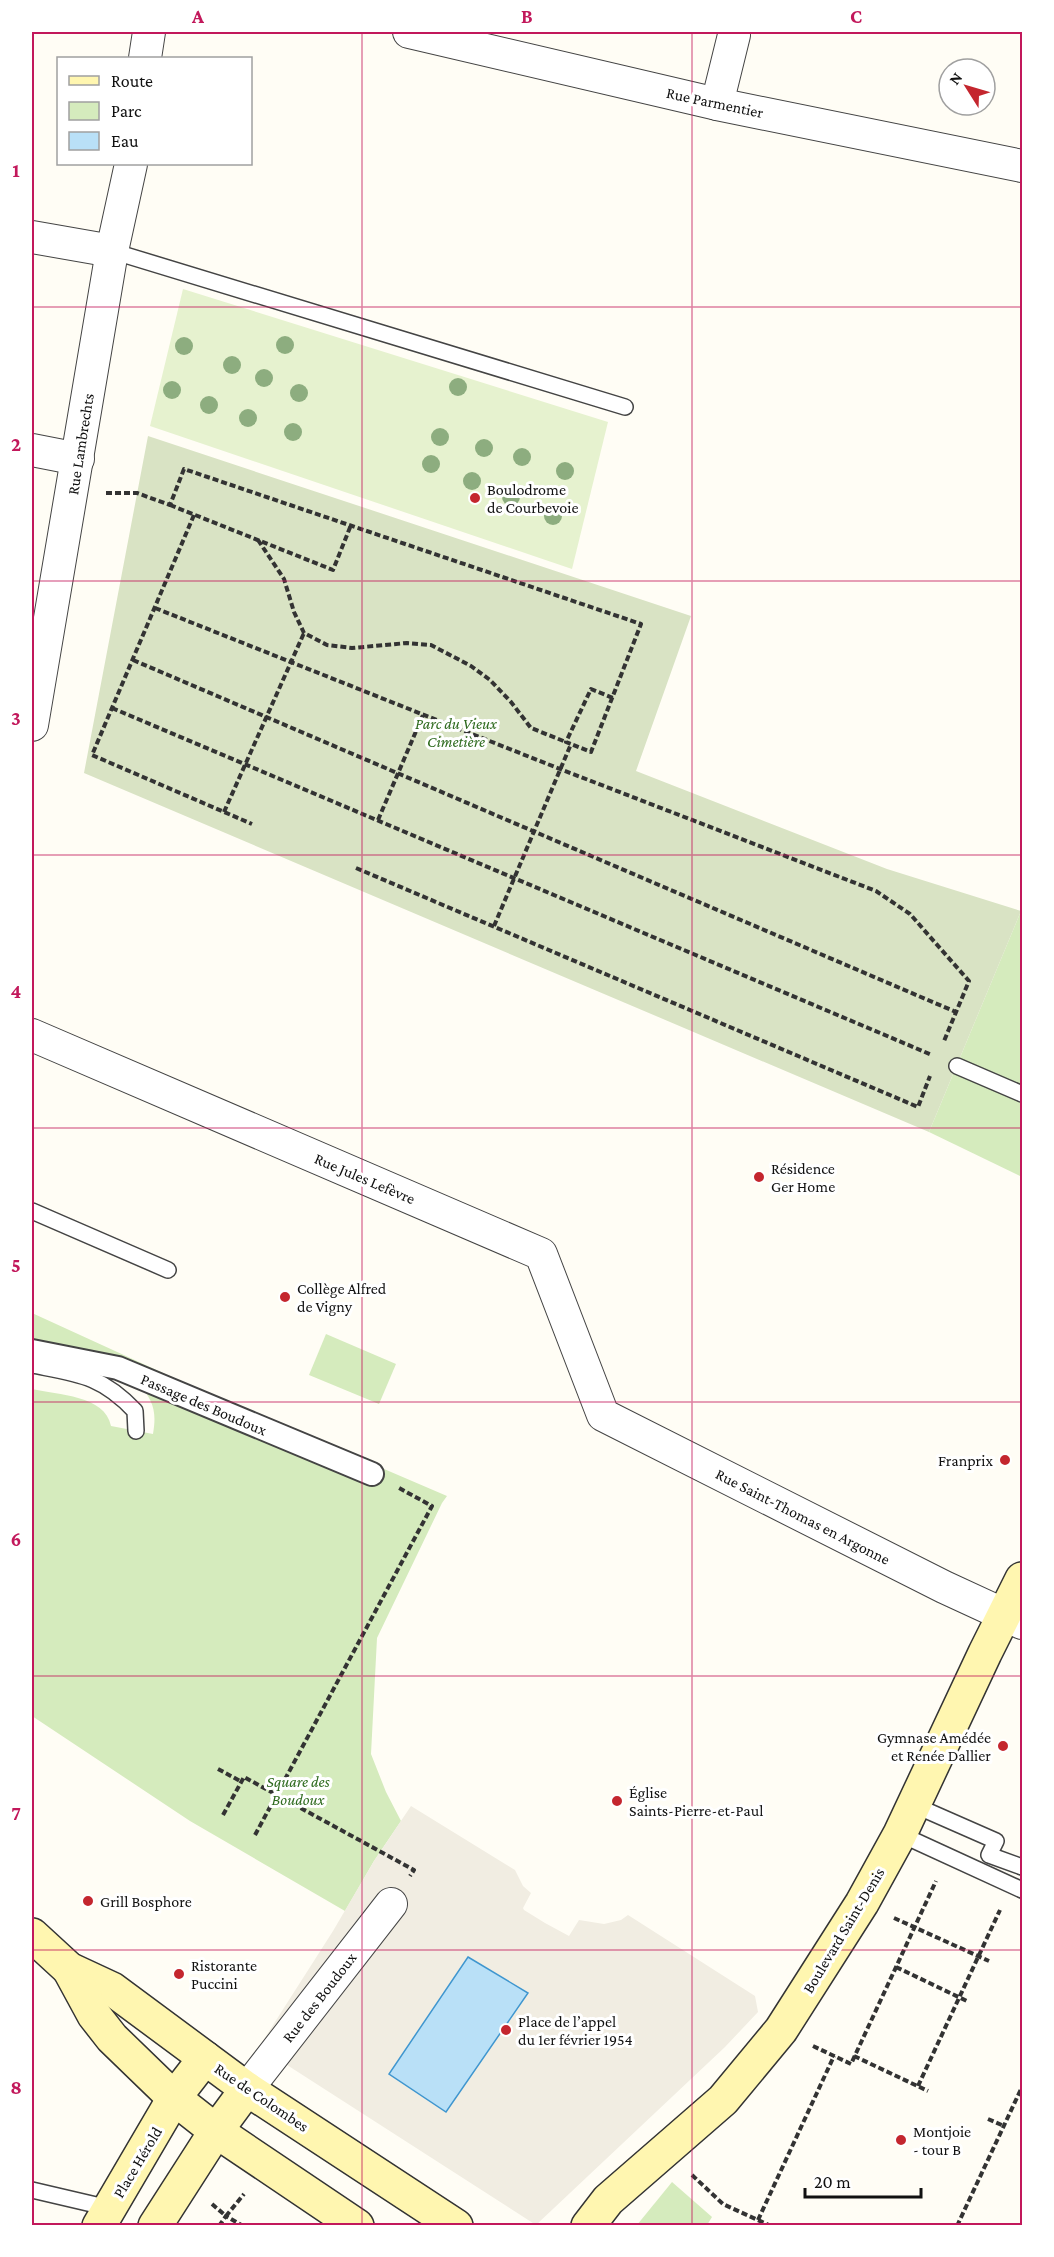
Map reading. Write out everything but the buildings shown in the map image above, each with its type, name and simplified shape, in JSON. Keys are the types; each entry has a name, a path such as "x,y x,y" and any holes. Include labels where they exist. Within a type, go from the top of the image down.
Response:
{"main road":[{"name":"Boulevard Saint-Denis","path":"588,2226 608,2200 723,2100 781,2030 862,1903 900,1834 1013,1619 1023,1579"},
{"name":"Rue de Colombes","path":"32,1935 69,1969 112,1989 247,2090 456,2226"},
{"name":"Rue de Colombes","path":"69,1969 94,2015 112,2037 174,2098 216,2131 357,2226"},
{"name":"Place Hérold","path":"104,2217 174,2098 205,2058"},
{"path":"155,2226 216,2131 247,2090"}],"street":[{"path":"145,57 149,32"},
{"name":"Rue Parmentier","path":"409,32 717,104 1023,166"},
{"path":"717,104 734,35"},
{"name":"Rue Lambrechts","path":"32,725 112,251 131,165"},
{"path":"32,237 112,251"},
{"path":"32,450 78,459"},
{"name":"Rue Jules Lefèvre","path":"32,1035 541,1254 603,1415"},
{"name":"Passage des Boudoux","path":"32,1351 118,1368 372,1474"},
{"name":"Rue Saint-Thomas en Argonne","path":"603,1415 1013,1619"},
{"name":"Rue des Boudoux","path":"247,2090 391,1904"}],"lane":[{"path":"112,251 625,407"},
{"path":"957,1066 1023,1094"},
{"path":"32,1211 168,1270"},
{"path":"32,1365 82,1374 110,1388 135,1411 136,1431"},
{"path":"914,1805 996,1841 989,1855 1023,1867"},
{"path":"900,1834 1017,1887"},
{"path":"32,2190 104,2217"}],"path":[{"path":"170,505 184,469 641,624 591,752 531,728 490,680 471,666 431,645 408,643 352,648 327,645 304,633 294,612 284,579 258,540"},
{"path":"72,494 137,493 333,570 351,525"},
{"path":"194,515 93,755 252,824"},
{"path":"154,608 560,770 876,891 910,914 969,981"},
{"path":"224,812 304,633"},
{"path":"133,660 956,1012"},
{"path":"494,926 560,770 568,743 591,689 613,698"},
{"path":"112,708 957,1066"},
{"path":"378,820 423,715"},
{"path":"356,868 918,1107"},
{"path":"255,1835 432,1506 372,1474"},
{"path":"218,1769 242,1782"},
{"path":"223,1815 244,1777 381,1852"},
{"path":"851,2064 940,1873"},
{"path":"918,2086 979,1956 1017,1887"},
{"path":"862,1903 989,1961"},
{"path":"896,1967 969,2002"},
{"path":"759,2220 834,2056"},
{"path":"854,2056 928,2091"},
{"path":"957,2226 1023,2087"},
{"path":"988,2119 1004,2126"},
{"path":"665,2151 723,2204 771,2226"},
{"path":"219,2226 247,2191"},
{"path":"205,2197 226,2216 243,2226"}],"green space":[{"name":"Boulodrome de Courbevoie","path":"183,289 608,422 572,569 150,426"},
{"name":"Parc du Vieux Cimetière","path":"148,436 691,616 636,771 887,869 1021,911 929,1132 84,773"},
{"path":"1022,912 1022,1177 929,1132"},
{"name":"Square des Boudoux","path":"32,1313 209,1394 447,1496 377,1638 371,1754 386,1792 401,1821 345,1911 190,1821 32,1716 32,1389 67,1395 90,1402 107,1416 111,1426 153,1434 154,1412 150,1400 138,1382 32,1341"},
{"path":"326,1334 396,1364 379,1404 309,1375"},
{"path":"672,2182 712,2217 707,2225 637,2225"}],"shaded area":[{"name":"Place de l’appel du 1er février 1954","path":"411,1806 515,1870 523,1886 531,1893 524,1910 545,1923 569,1936 579,1920 604,1924 621,1920 628,1915 755,1996 758,2012 725,2047 536,2225 259,2047 333,1931 374,1861"}],"water":[{"path":"468,1957 528,1993 446,2112 389,2074"}],"place":[{"name":"Boulodrome de Courbevoie","path":"475,498"},
{"name":"Résidence Ger Home","path":"759,1177"},
{"name":"Collège Alfred de Vigny","path":"285,1297"},
{"name":"Franprix","path":"1005,1460"},
{"name":"Gymnase Amédée et Renée Dallier","path":"1003,1746"},
{"name":"Église Saints-Pierre-et-Paul","path":"617,1801"},
{"name":"Grill Bosphore","path":"88,1901"},
{"name":"Ristorante Puccini","path":"179,1974"},
{"name":"Place de l’appel du 1er février 1954","path":"506,2030"},
{"name":"Montjoie - tour B","path":"901,2140"}]}
